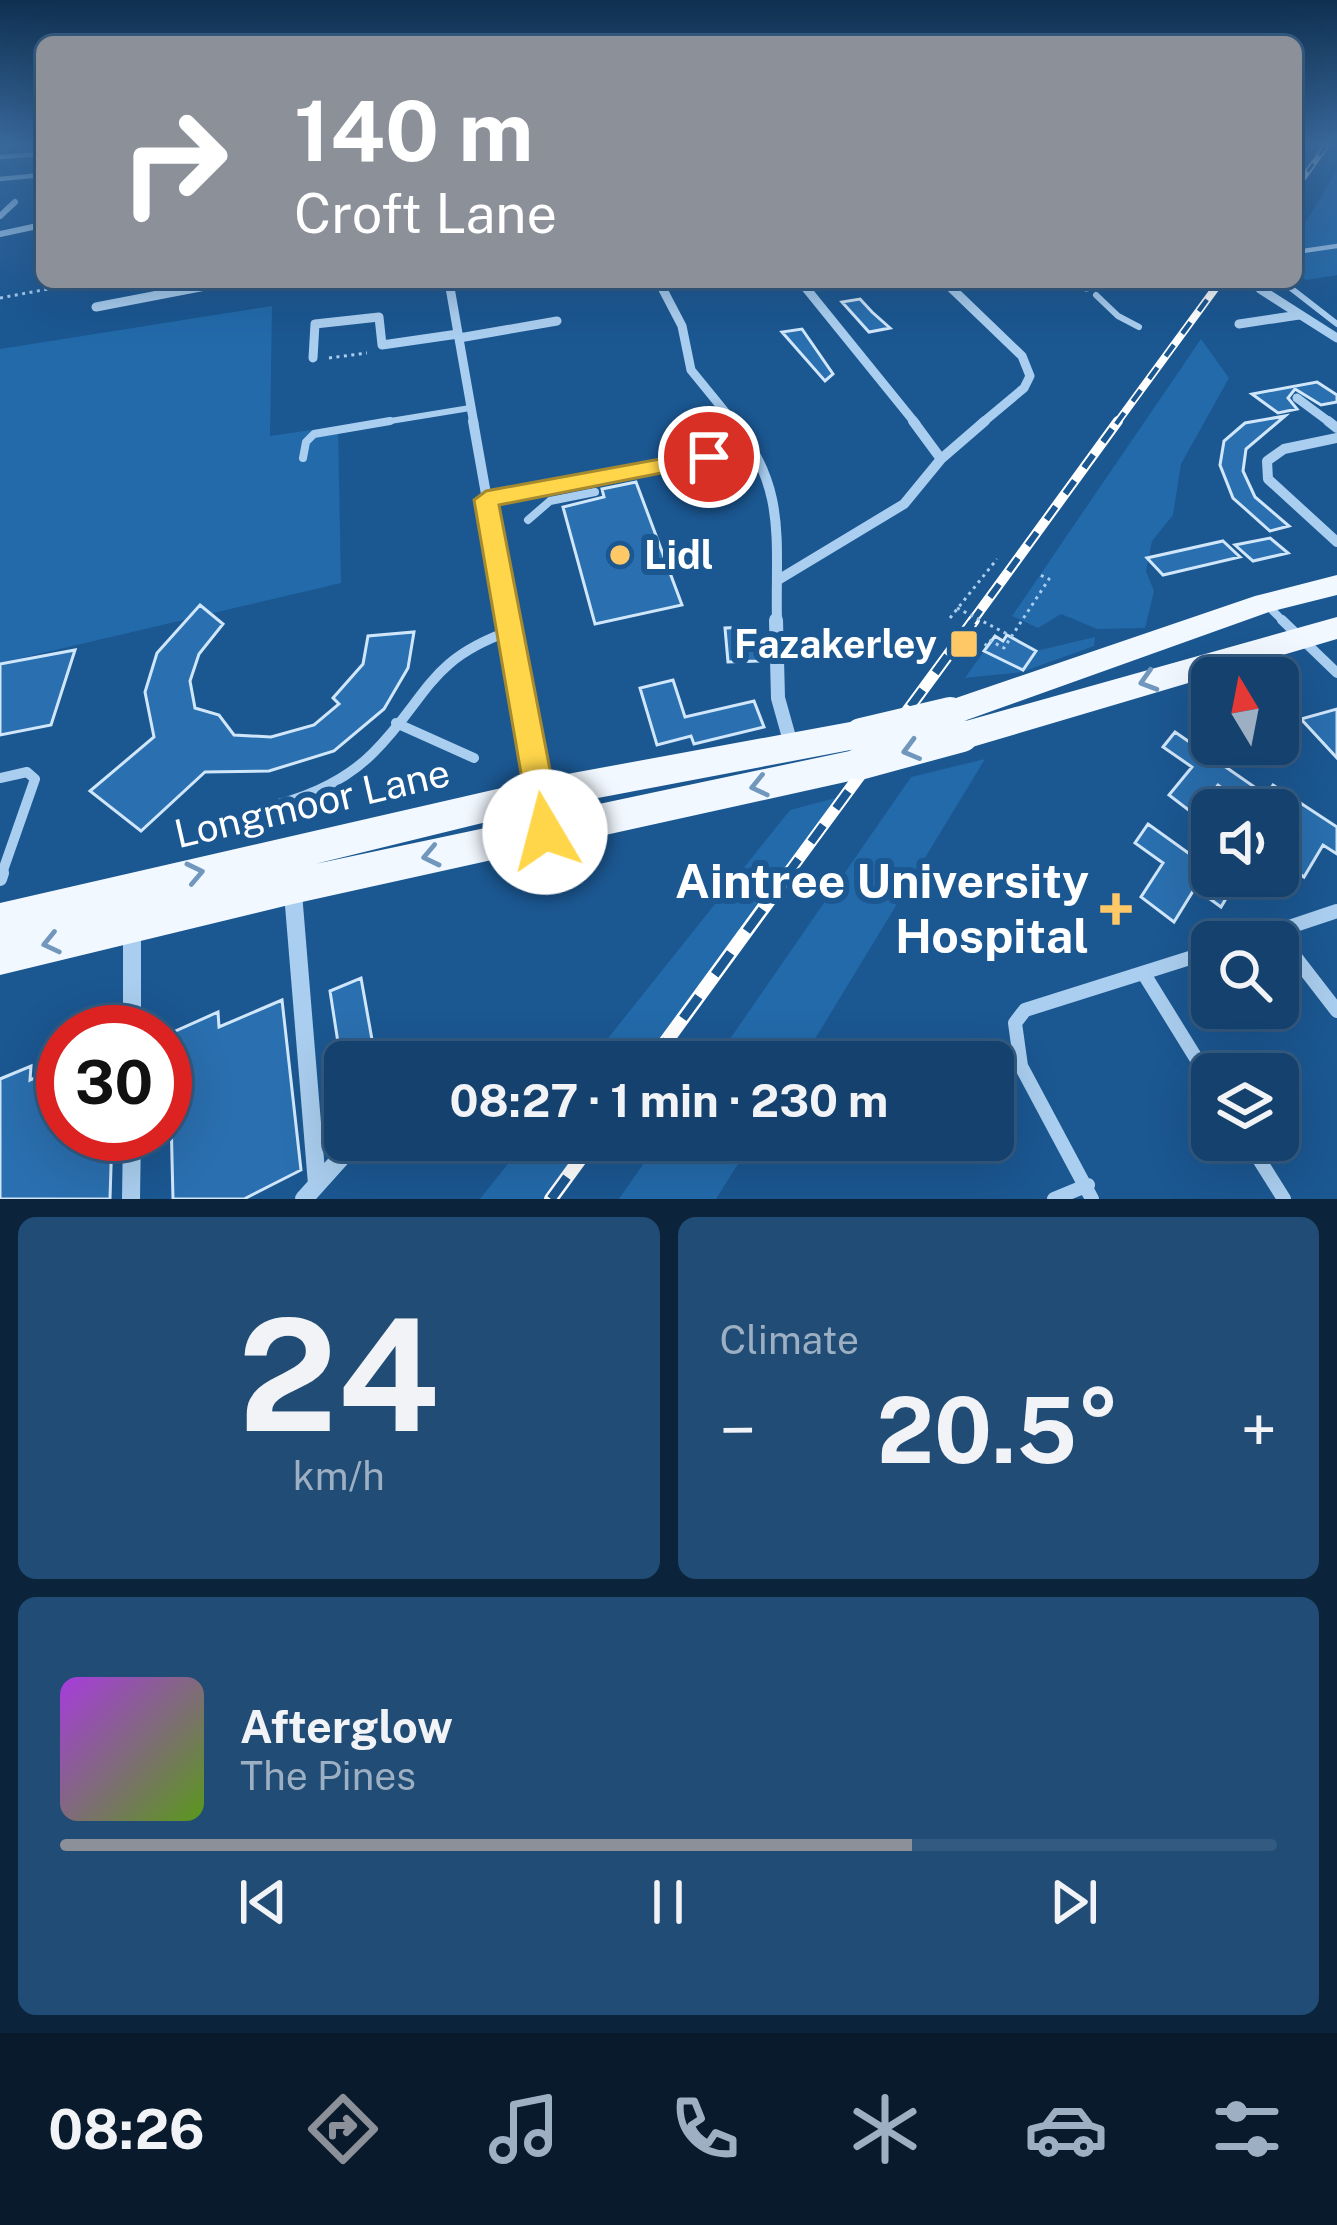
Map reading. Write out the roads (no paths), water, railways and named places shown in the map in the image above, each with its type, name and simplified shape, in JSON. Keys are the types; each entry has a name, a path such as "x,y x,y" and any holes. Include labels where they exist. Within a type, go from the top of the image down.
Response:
{"main road":[{"name":"Longmoor Lane","path":"956,725 1265,603 1337,585"},
{"name":"Longmoor Lane","path":"0,956 545,832 1337,628"},
{"name":"Longmoor Lane","path":"0,921 540,794 792,748 860,749"}],"street":[{"path":"0,216 15,202"},
{"path":"2,231 36,226"},
{"path":"96,307 195,288"},
{"path":"453,288 545,832"},
{"path":"662,288 682,326 691,370 754,448 775,491 778,698 792,748"},
{"path":"806,288 867,368 908,411 941,459"},
{"path":"778,580 904,504 941,459 1024,388 1030,376 1022,356 951,288"},
{"path":"1087,288 1096,295"},
{"path":"1260,289 1337,337"},
{"path":"1239,324 1300,315"},
{"path":"314,358 315,324 379,317 382,345 557,321"},
{"path":"1297,398 1337,428"},
{"path":"1337,438 1283,449 1267,461 1268,479 1337,542"},
{"path":"486,500 754,448"},
{"path":"292,886 311,1192"},
{"path":"132,924 132,1005"},
{"path":"131,1199 132,1161"},
{"path":"311,1192 338,1161"}],"lane":[{"path":"1302,251 1337,246"},
{"path":"1291,288 1337,324"},
{"path":"1096,295 1118,316 1139,327"},
{"path":"303,458 306,442 314,434 470,407"},
{"path":"528,520 550,501 596,493"},
{"path":"1265,603 1337,673"},
{"path":"256,810 292,802 351,772 396,723 425,680 451,656 510,631"},
{"path":"396,723 474,758"},
{"path":"0,778 27,772 35,779 0,879"},
{"path":"1299,924 1337,910"},
{"path":"1054,1199 1090,1192 1021,1066 1015,1023 1024,1010 1191,959"},
{"path":"1299,962 1337,1011"},
{"path":"1144,974 1193,1053"},
{"path":"1260,1161 1284,1199"}],"railway":[{"path":"1116,424 1216,288"},
{"path":"971,623 1118,421"},
{"path":"786,876 974,620"},
{"path":"666,1041 789,873"},
{"path":"551,1199 579,1161"}],"place":[{"name":"Lidl","path":"620,555"},
{"name":"Fazakerley","path":"964,644"},
{"name":"Aintree University Hospital","path":"1116,909"}]}
